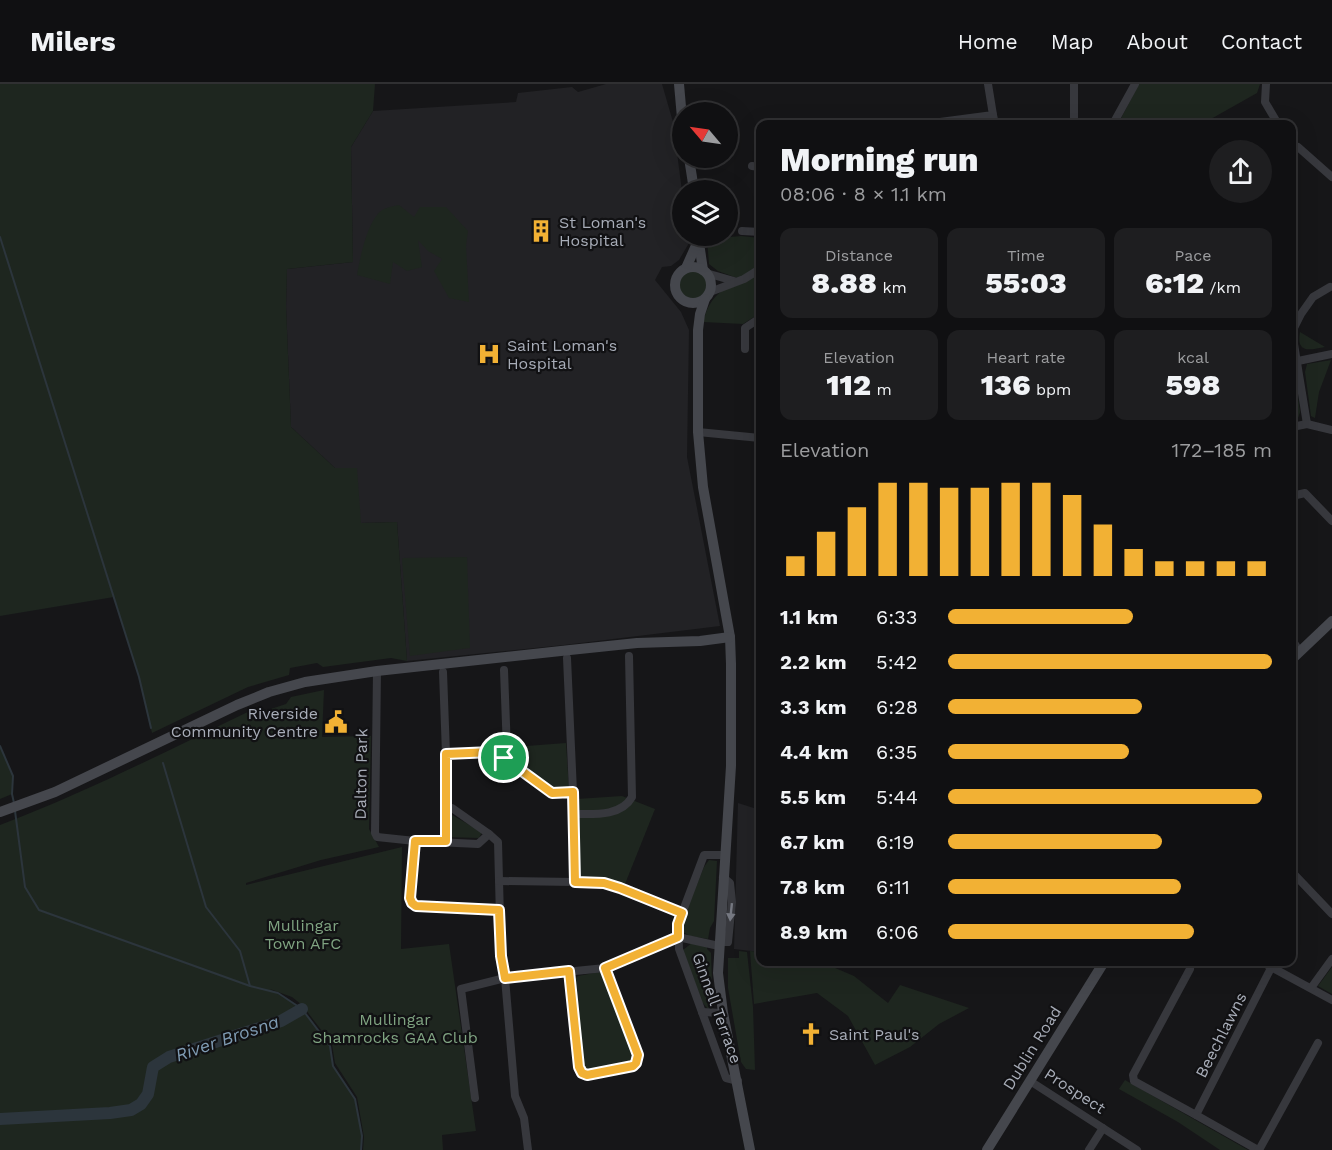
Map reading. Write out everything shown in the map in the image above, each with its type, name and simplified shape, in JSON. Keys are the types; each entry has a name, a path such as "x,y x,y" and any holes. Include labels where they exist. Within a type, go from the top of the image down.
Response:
{"street":[{"path":"679,84 681,102"},
{"path":"988,84 994,120"},
{"path":"1074,84 1074,120"},
{"path":"1115,120 1135,84"},
{"path":"1266,84 1265,102 1276,120"},
{"path":"1298,147 1332,177"},
{"path":"742,231 756,232"},
{"path":"686,268 695,246"},
{"path":"700,246 705,271 711,282 700,314 698,330 698,432 703,487 730,637 731,766 718,973 723,1013 750,1150"},
{"path":"698,330 692,312 676,294 674,286 678,274 686,268 694,267 734,281"},
{"path":"686,303 698,303 708,295 756,272"},
{"path":"1296,323 1313,297 1330,287"},
{"path":"745,349 745,328 756,321"},
{"path":"1296,352 1307,424"},
{"path":"1298,362 1332,354"},
{"path":"1296,426 1307,424 1332,430"},
{"path":"698,432 756,438"},
{"path":"1296,495 1305,493 1332,521"},
{"path":"1296,654 1332,621"},
{"path":"0,812 47,796 269,692 305,682 378,671 637,643 700,641 730,637"},
{"path":"1296,646 1299,650"},
{"path":"574,814 604,815 627,803 632,797 629,657"},
{"path":"567,658 575,882"},
{"path":"504,670 507,751 504,758"},
{"name":"Dalton Park","path":"378,671 375,833 377,837 478,844 489,834"},
{"path":"443,672 446,841"},
{"path":"446,754 492,752 504,758 552,793 573,792"},
{"path":"446,806 498,842 501,956 515,1096 524,1118 528,1150"},
{"path":"415,841 410,898 412,903 416,906 499,910"},
{"path":"678,937 678,924 704,855 725,855"},
{"path":"1296,877 1332,914"},
{"path":"499,882 604,883 682,913"},
{"name":"Ginnell Terrace","path":"475,1098 461,988 505,978 605,968 678,937 719,944"},
{"name":"Ginnell Terrace","path":"678,937 680,949 726,1078 738,1081"},
{"path":"1311,988 1332,959"},
{"name":"Dublin Road","path":"987,1150 1101,966"},
{"path":"1268,966 1332,1000"},
{"path":"569,971 579,1067 582,1073 587,1075 633,1066 638,1055 605,968"},
{"name":"Beechlawns","path":"1196,1115 1271,968"},
{"path":"1190,969 1133,1075 1134,1081 1258,1150 1318,1043"},
{"path":"702,1012 723,1013"},
{"name":"Prospect","path":"1030,1080 1137,1150"},
{"name":"Prospect","path":"1089,1150 1103,1128"}],"shaded area":[{"name":"Saint Loman's Hospital","path":"606,84 662,84 672,119 672,168 679,168 681,180 672,180 672,246 687,246 679,260 671,266 662,267 655,280 681,312 689,330 687,457 720,626 407,661 397,522 361,523 335,468 291,427 286,306 287,269 353,262 351,147 373,111 516,102 518,93 572,87 578,92"},
{"path":"738,803 756,809 756,952 734,949"}],"green space":[{"path":"0,84 375,84 373,111 351,147 353,262 287,269 286,306 291,427 335,468 357,468 361,523 397,522 407,661 391,658 323,667 317,663 290,668 289,675 248,687 152,733 139,677 114,597 0,616"},
{"path":"1139,84 1260,84 1257,93 1209,120 1120,120"},
{"path":"399,205 414,217 420,207 446,207 468,231 466,246 469,302 449,298 434,271 442,259 428,251 418,240 422,267 407,271 393,262 390,284 357,275 373,220 384,209"},
{"path":"738,236 756,238 756,316 743,324 703,322 716,296 740,279 718,271 709,264 708,246 738,246"},
{"path":"693,269 704,274 709,285 704,296 693,301 682,296 677,285 682,274"},
{"path":"1300,332 1325,347 1305,349 1300,344"},
{"path":"1331,360 1319,392 1315,418 1311,416 1305,372 1307,364"},
{"path":"1296,382 1300,412 1296,421"},
{"path":"467,557 470,648 410,656 403,558"},
{"path":"324,690 322,737 371,736 369,829 379,847 321,860 246,883 246,885 402,847 401,949 449,944 476,1131 442,1135 443,1150 363,1150 364,1137 357,1097 335,1063 332,1044 302,1005 292,997 270,989 302,1009 330,1046 333,1066 355,1099 362,1136 361,1150 0,1150 0,825 98,784 256,708 262,712 286,704 291,697"},
{"path":"566,743 569,789 553,789 510,758 513,747"},
{"path":"0,746 13,776 12,794 0,799"},
{"path":"622,796 655,809 625,884 581,877 579,875 577,799"},
{"path":"445,811 482,832 479,838 445,837"},
{"path":"709,860 717,861 714,921 708,939 690,936 681,931 681,923"},
{"path":"692,943 707,946 711,953 713,1009 707,1008 702,1002 683,950"},
{"path":"739,951 747,952 753,1007 755,1070 746,1069 741,1062 728,988 728,958 739,958"},
{"path":"750,951 756,952 756,966 830,966 854,976 888,1003 900,985 969,1008 939,1024 910,1047 875,1065 848,1016 817,993 754,1004"},
{"path":"1332,967 1332,994 1318,986"},
{"path":"600,972 604,977 634,1056 632,1063 589,1070 581,1065 573,981 578,976"},
{"path":"1125,1080 1248,1150 1220,1150 1178,1122 1119,1089"}],"waterway":[{"path":"0,237 139,677 151,728"},
{"path":"0,746 13,776 14,803"},
{"path":"163,763 206,907 240,951 250,986"},
{"path":"15,811 25,887 39,910 250,986 278,993 302,1009 330,1046 333,1066 355,1099 362,1136 361,1150"},
{"name":"River Brosna","path":"0,1119 131,1110 141,1104 148,1094 153,1067 169,1057 281,1021 302,1009"}],"place":[{"name":"St Loman's Hospital","path":"541,231"},
{"name":"Saint Loman's Hospital","path":"489,354"},
{"name":"Riverside Community Centre","path":"336,722"},
{"name":"Saint Paul's","path":"811,1034"}],"route":[{"path":"492,752 504,758 552,793 573,792 575,882 604,883 682,913 678,924 678,937 605,968 638,1055 633,1066 587,1075 582,1073 579,1067 569,971 505,978 501,956 499,910 416,906 412,903 410,898 415,841 446,841 446,754 492,752"}],"park label":[{"name":"Mullingar Town AFC","path":"303,934"},
{"name":"Mullingar Shamrocks GAA Club","path":"395,1028"}]}
